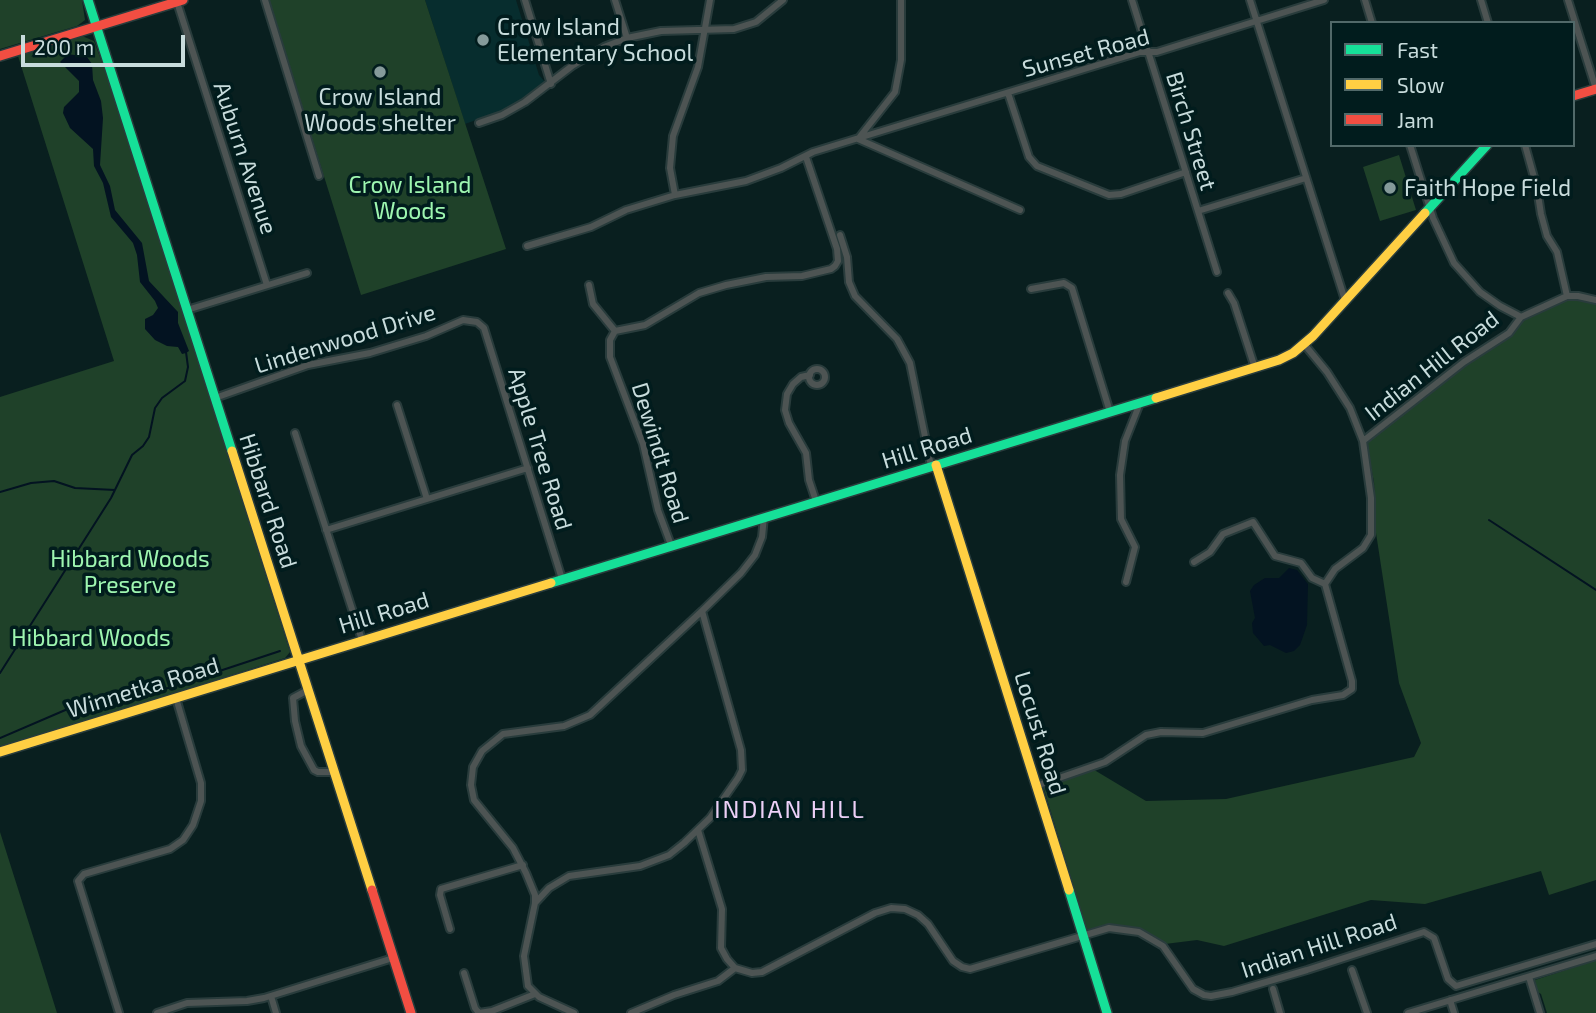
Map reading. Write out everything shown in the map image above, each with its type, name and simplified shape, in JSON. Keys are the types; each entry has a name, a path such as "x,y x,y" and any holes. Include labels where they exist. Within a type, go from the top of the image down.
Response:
{"street":[{"name":"Hibbard Road","path":"88,0 411,1013"},
{"path":"265,0 319,176"},
{"path":"524,0 551,84"},
{"path":"615,0 627,38"},
{"path":"675,195 670,169 673,136 698,68 710,0"},
{"path":"479,123 513,109 582,60 627,38 668,30 726,31 747,26 764,17 783,0"},
{"path":"901,0 901,60 895,92 858,139 1020,210"},
{"name":"Birch Street","path":"1132,0 1217,272"},
{"path":"1250,0 1345,300"},
{"name":"Sunset Road","path":"527,246 591,227 626,210 675,195 746,181 813,152 1140,52 1157,52 1324,0"},
{"path":"1365,0 1371,21"},
{"path":"1481,0 1487,21"},
{"path":"1568,0 1575,21"},
{"path":"0,56 180,1"},
{"name":"Auburn Avenue","path":"180,1 267,285"},
{"path":"1575,22 1596,89 1575,95"},
{"path":"1009,93 1029,157 1037,166 1109,195 1121,194 1186,172"},
{"name":"Indian Hill Road","path":"1411,147 1449,254 1468,282 1491,301 1521,317"},
{"name":"Hill Road","path":"298,659 1287,357 1304,344 1485,147"},
{"path":"1526,147 1547,236 1557,252 1567,296 1596,300"},
{"path":"589,285 593,304 615,331 645,325 699,293 726,285 766,277 802,276 831,269 838,261 837,249 806,157"},
{"path":"1198,211 1306,178"},
{"path":"840,235 849,282 855,296 897,339 910,363 934,466"},
{"path":"187,310 307,273"},
{"path":"1031,289 1064,283 1072,288 1111,412"},
{"path":"1228,293 1234,303 1255,368"},
{"name":"Indian Hill Road","path":"1363,441 1464,362 1508,332 1521,317 1567,296"},
{"name":"Lindenwood Drive","path":"215,398 308,365 370,353 418,339 463,320 474,321 484,328"},
{"name":"Apple Tree Road","path":"484,328 562,579"},
{"name":"Dewindt Road","path":"615,331 610,340 610,357 643,444 658,510 671,545"},
{"name":"Indian Hill Road","path":"1304,344 1350,408 1363,441 1371,498 1371,535 1363,548 1335,569 1325,584"},
{"path":"810,375 801,377 793,384 787,394 786,410 789,422 806,453 809,480 816,501"},
{"path":"1126,582 1135,547 1121,519 1119,475 1125,441 1140,403"},
{"path":"397,405 427,499"},
{"path":"295,432 362,640"},
{"name":"Locust Road","path":"934,466 1107,1013"},
{"path":"326,530 528,468"},
{"path":"536,903 523,865 506,838 474,800 471,775 482,751 503,734 564,726 590,715 741,573 755,555 762,537 764,517"},
{"path":"1036,786 1105,762 1132,742 1154,732 1203,733 1312,700 1348,694 1352,689 1325,584 1312,578 1301,563 1275,556 1253,522 1223,534 1210,552 1194,562"},
{"path":"574,1013 535,994 526,980 524,956 536,903 549,888 564,878 647,865 677,849 698,830 733,788 741,770 743,760 729,699 702,611"},
{"name":"Winnetka Road","path":"0,752 298,659"},
{"path":"308,690 293,698 301,746 314,770 334,772"},
{"path":"119,1013 78,881 84,874 170,849 183,840 193,825 201,801 201,783 176,698"},
{"path":"698,830 722,909 721,948 735,968 752,973 762,972 874,913 891,908 905,909 924,919 953,961 966,969 987,966 1083,935"},
{"path":"450,929 440,895 441,889 523,865"},
{"name":"Indian Hill Road","path":"1083,935 1119,928 1148,936 1163,946 1193,989 1211,996 1307,970 1424,932 1434,938 1448,979 1456,986 1596,944"},
{"path":"1408,1013 1596,956"},
{"path":"156,1013 187,1003 247,1001 271,996 393,958"},
{"path":"631,1013 718,981 735,968"},
{"path":"1352,970 1367,1013"},
{"path":"464,973 479,1013 492,1011 535,994"},
{"path":"1529,976 1541,1013"},
{"path":"1273,989 1280,1013"},
{"path":"271,996 276,1013"},
{"path":"1450,1000 1454,1013"}],"shaded area":[{"name":"Crow Island Elementary School","path":"425,0 516,0 539,75 546,83 512,107 465,124"},
{"path":"68,54 87,57 92,64 93,80 101,101 103,118 100,165 110,186 115,210 142,243 149,281 178,312 178,323 189,351 186,353 182,354 178,347 167,346 155,340 145,329 145,319 153,315 158,308 140,282 133,243 111,217 103,183 94,166 93,149 70,128 63,113 64,107 79,92 79,81 60,62"},
{"path":"1289,568 1297,570 1308,584 1307,625 1300,645 1294,651 1286,653 1270,645 1264,646 1253,633 1252,623 1255,618 1250,591 1265,578 1279,578"}],"green space":[{"path":"0,0 82,0 85,20 77,26 0,49"},
{"name":"Crow Island Woods","path":"269,0 425,0 506,249 361,295"},
{"name":"Hibbard Woods","path":"82,36 94,41 114,95 290,652 285,658 0,749 0,397 114,361 18,56"},
{"name":"Faith Hope Field","path":"1399,155 1416,210 1380,221 1363,167"},
{"path":"1580,298 1596,303 1596,880 1549,895 1541,871 1425,904 1371,900 1224,946 1197,940 1165,944 1147,933 1128,927 1108,926 1087,931 1043,786 1091,768 1146,801 1226,799 1414,757 1421,743 1399,683 1376,533 1374,482 1366,442 1522,319 1562,301"},
{"path":"0,832 38,952 57,1013 0,1013"},
{"path":"1596,960 1596,1013 1547,1013 1541,994 1536,991 1535,980"}],"waterway":[{"path":"0,673 111,498 132,455 149,437 155,408 162,398 185,381 188,367 186,352"},
{"path":"0,492 31,483 54,481 75,488 115,490"},
{"path":"1489,520 1596,590"},
{"path":"0,738 70,708 168,688 280,651"}],"traffic: fast":[{"path":"88,0 232,451"},
{"path":"1425,213 1485,147"},
{"path":"551,583 1156,398"},
{"path":"1069,890 1107,1013"}],"traffic: slow":[{"path":"1156,398 1279,360 1293,353 1313,336 1425,213"},
{"path":"232,451 372,890"},
{"path":"936,465 1069,890"},
{"path":"0,752 551,583"}],"traffic: jam":[{"path":"0,56 183,0"},
{"path":"1575,95 1596,89"},
{"path":"372,890 411,1013"}],"place":[{"name":"Crow Island Elementary School","path":"483,40"},
{"name":"Crow Island Woods shelter","path":"380,72"},
{"name":"Faith Hope Field","path":"1390,188"}],"district":[{"name":"INDIAN HILL","path":"790,810"}],"park label":[{"name":"Hibbard Woods Preserve","path":"130,572"}]}
